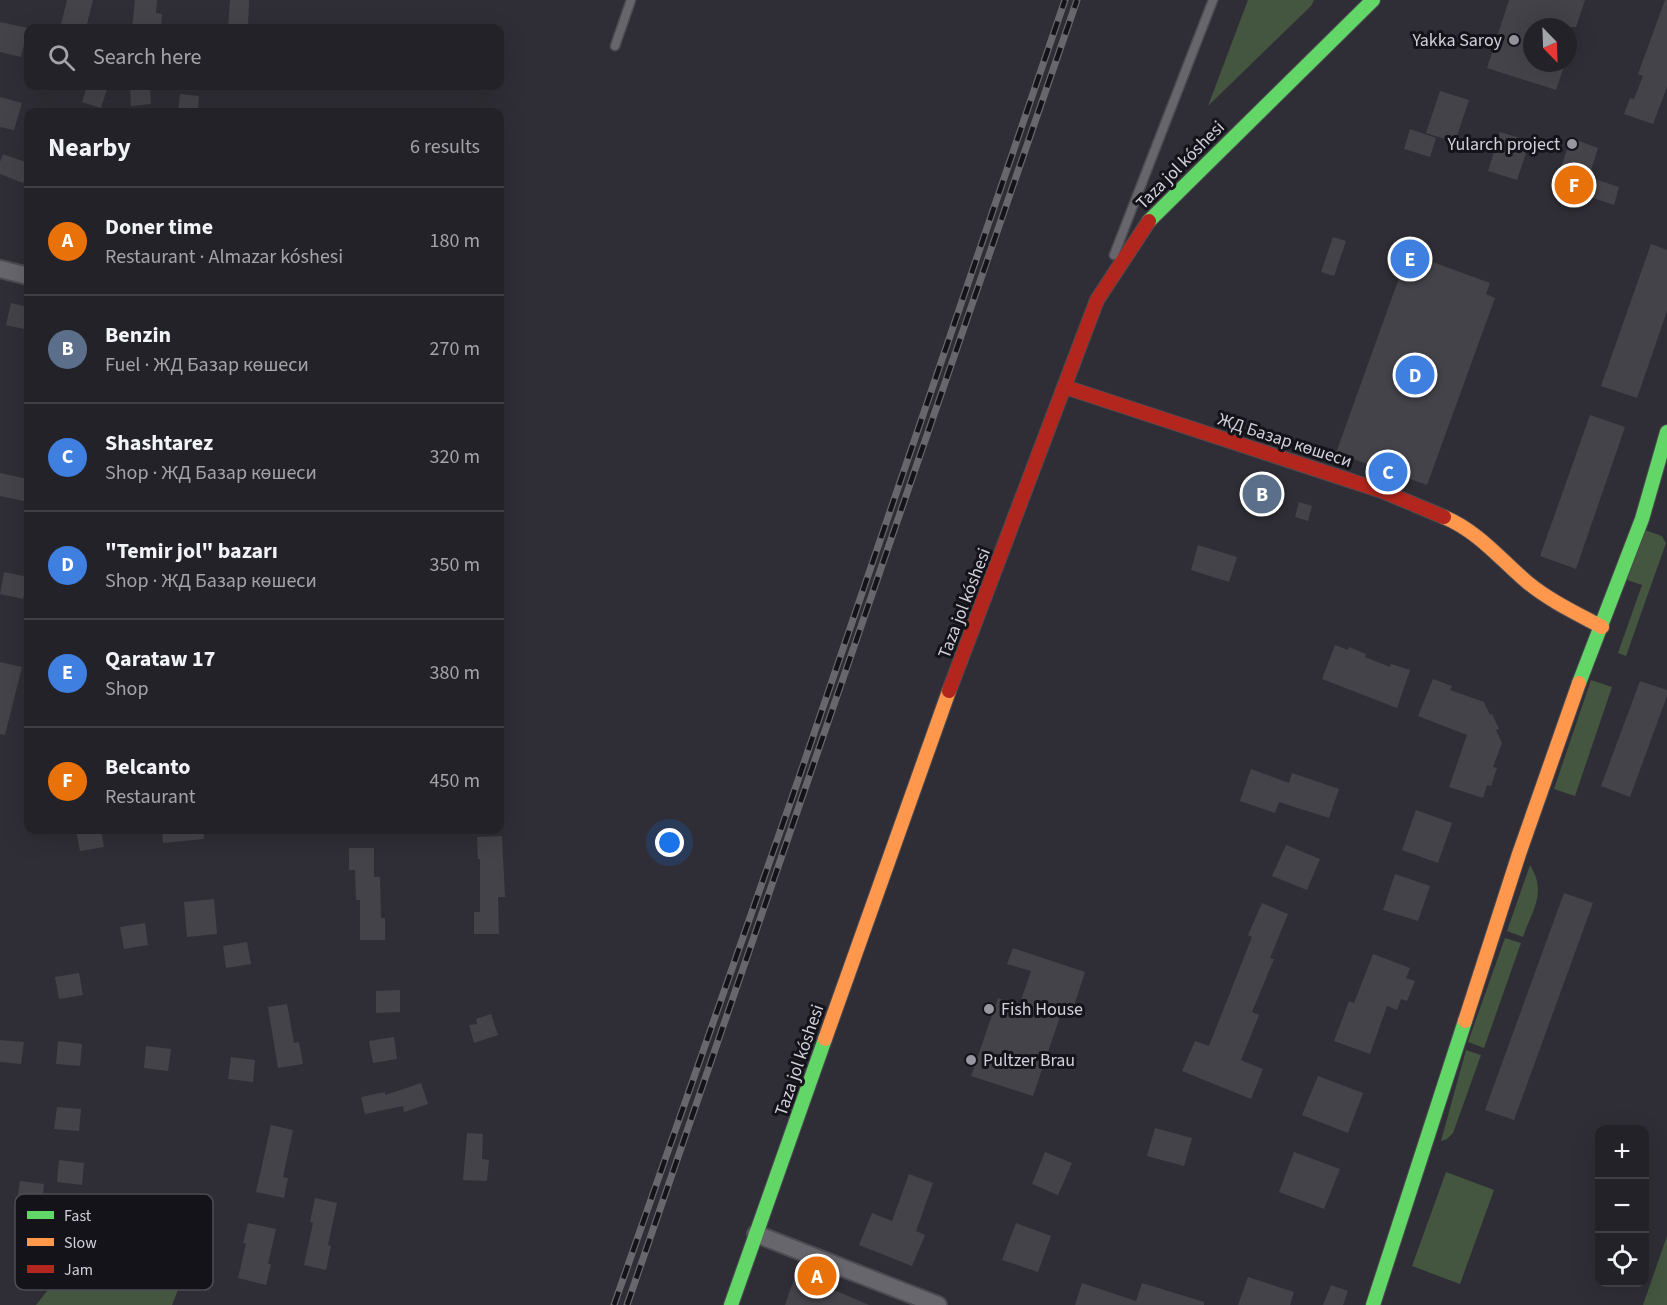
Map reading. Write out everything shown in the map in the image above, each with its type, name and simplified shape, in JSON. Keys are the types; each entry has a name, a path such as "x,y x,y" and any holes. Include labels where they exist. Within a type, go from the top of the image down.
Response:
{"street":[{"name":"Taza jol kóshesi","path":"731,1305 925,756 1097,300 1146,224 1373,0"},
{"path":"0,269 24,275"},
{"name":"ЖД Базар көшеси","path":"1065,387 1382,491 1451,520 1490,546 1526,581 1554,602 1602,627"},
{"path":"1373,1305 1519,854 1579,684 1642,519 1667,432"},
{"path":"756,1234 938,1305"}],"lane":[{"path":"615,46 631,0"},
{"path":"1097,300 1213,0"}],"green space":[{"path":"1248,0 1314,0 1311,6 1208,106"},
{"path":"1645,530 1662,536 1666,543 1626,656 1618,653 1642,585 1627,580"},
{"path":"1591,680 1612,687 1575,796 1554,789"},
{"path":"1530,865 1535,875 1538,892 1537,901 1523,937 1507,931"},
{"path":"1505,938 1521,943 1484,1048 1468,1042"},
{"path":"1466,1050 1481,1055 1453,1133 1441,1141"},
{"path":"1446,1172 1494,1190 1460,1284 1412,1266"},
{"path":"1667,1236 1667,1305 1643,1305"},
{"path":"48,1290 178,1290 172,1305 36,1305"}],"building":[{"path":"67,0 93,0 87,24 61,24"},
{"path":"135,0 157,0 156,13 162,14 161,24 132,24"},
{"path":"230,0 249,0 248,24 228,24"},
{"name":"Yakka Saroy","path":"1509,0 1585,0 1577,24 1577,18 1523,18 1523,72 1562,72 1556,90 1487,68"},
{"path":"1665,0 1667,0 1667,87 1653,124 1624,114 1630,98 1634,99 1643,76 1638,74"},
{"path":"0,22 24,27 21,57 0,52"},
{"path":"86,90 107,90 101,108 82,102"},
{"path":"130,90 150,90 151,104 131,106"},
{"path":"1440,91 1469,100 1455,142 1426,133"},
{"path":"180,94 199,96 198,108 178,108"},
{"path":"0,97 22,103 14,130 0,127"},
{"path":"1410,129 1436,138 1430,157 1404,149"},
{"path":"1500,132 1530,141 1517,180 1488,171"},
{"path":"1571,138 1598,148 1589,177 1619,187 1614,205 1555,185"},
{"path":"3,154 24,162 23,183 0,174"},
{"path":"1333,237 1346,241 1334,276 1321,272"},
{"path":"1651,244 1667,250 1667,311 1637,398 1601,386"},
{"path":"1408,253 1490,283 1486,294 1495,298 1427,485 1336,453"},
{"path":"11,303 24,306 24,329 6,325"},
{"path":"1590,415 1625,427 1576,569 1540,556"},
{"path":"0,473 24,478 24,501 0,496"},
{"path":"1299,502 1312,506 1308,521 1295,517"},
{"path":"1198,545 1237,557 1229,582 1191,570"},
{"path":"4,572 24,576 23,599 0,594"},
{"path":"1335,645 1348,650 1349,647 1366,654 1365,657 1390,667 1391,664 1410,670 1397,708 1322,679"},
{"path":"0,662 22,667 5,735 0,734"},
{"path":"1433,679 1452,686 1450,690 1484,702 1499,729 1496,730 1502,743 1493,767 1497,768 1491,786 1487,785 1483,798 1449,787 1467,735 1418,716"},
{"path":"1640,681 1667,690 1667,696 1630,797 1601,786"},
{"path":"1251,769 1289,783 1292,773 1339,789 1329,818 1279,802 1275,813 1240,801"},
{"path":"1416,810 1452,823 1438,863 1402,850"},
{"path":"77,834 102,834 104,847 80,851"},
{"path":"162,834 203,834 204,839 163,843"},
{"path":"502,836 505,897 498,897 499,934 474,934 474,912 480,912 480,859 478,859 477,837"},
{"path":"1286,845 1320,859 1307,890 1272,876"},
{"path":"349,848 374,848 374,877 380,877 381,918 385,918 385,940 360,940 360,900 356,900 355,870 349,870"},
{"path":"1395,874 1430,886 1418,921 1383,910"},
{"path":"1564,893 1593,903 1514,1120 1485,1110"},
{"path":"214,899 217,934 187,937 184,902"},
{"path":"1262,903 1288,914 1270,958 1274,959 1252,1012 1259,1015 1241,1060 1263,1069 1251,1099 1182,1071 1195,1041 1209,1046 1252,937 1248,935"},
{"path":"145,923 148,945 124,949 120,927"},
{"path":"247,942 251,964 226,968 223,946"},
{"path":"1013,948 1085,972 1073,1009 1064,1005 1033,1096 971,1076 998,998 1019,1006 1031,971 1007,964"},
{"path":"1373,954 1410,968 1406,978 1415,981 1407,1001 1401,999 1397,1010 1387,1006 1370,1054 1334,1041 1349,1001 1354,1003"},
{"path":"79,973 83,995 59,999 55,977"},
{"path":"400,990 400,1012 376,1013 376,991"},
{"path":"287,1004 294,1043 299,1042 303,1064 278,1068 268,1007"},
{"path":"491,1014 498,1035 474,1043 469,1025 477,1024 476,1019"},
{"path":"394,1037 397,1059 373,1063 369,1041"},
{"path":"0,1040 24,1042 21,1064 0,1062"},
{"path":"58,1041 82,1044 80,1066 56,1064"},
{"path":"146,1046 171,1049 168,1071 144,1068"},
{"path":"231,1057 255,1060 253,1082 228,1079"},
{"path":"1318,1076 1363,1093 1348,1133 1302,1115"},
{"path":"421,1083 428,1104 404,1112 403,1106 365,1114 361,1097 385,1092 385,1095"},
{"path":"57,1107 81,1109 79,1131 54,1129"},
{"path":"271,1125 293,1130 283,1177 288,1178 284,1198 256,1192"},
{"path":"1155,1128 1192,1138 1184,1166 1147,1156"},
{"path":"467,1133 483,1134 482,1159 489,1160 487,1181 463,1180"},
{"path":"1045,1152 1072,1163 1058,1195 1032,1184"},
{"path":"1294,1152 1340,1169 1324,1209 1279,1192"},
{"path":"59,1160 84,1163 82,1185 57,1182"},
{"path":"909,1174 933,1183 916,1231 925,1235 912,1266 859,1245 872,1213 892,1221"},
{"path":"20,1181 44,1184 43,1194 18,1194"},
{"path":"315,1198 337,1203 328,1245 331,1246 326,1270 304,1265 313,1223 310,1222"},
{"path":"248,1223 276,1229 266,1285 238,1278"},
{"path":"1016,1223 1051,1236 1038,1272 1002,1260"},
{"path":"798,1267 836,1280 832,1289 869,1305 785,1305"},
{"path":"1248,1277 1294,1292 1290,1305 1238,1305"},
{"path":"1082,1283 1136,1301 1142,1283 1204,1302 1204,1305 1075,1305"},
{"path":"1331,1285 1348,1291 1343,1305 1323,1305"}],"railway":[{"path":"614,1305 794,792 1065,0"},
{"path":"627,1305 1077,0"}],"traffic: fast":[{"path":"1149,221 1373,0"},
{"path":"1579,683 1642,519 1667,432"},
{"path":"1373,1305 1465,1021"},
{"path":"731,1305 825,1039"}],"traffic: slow":[{"path":"1444,517 1479,538 1536,589 1602,627"},
{"path":"1465,1021 1519,854 1579,683"},
{"path":"825,1039 949,691"}],"traffic: jam":[{"path":"949,691 1097,300 1149,221"},
{"path":"1065,387 1382,491 1444,517"}],"place":[{"name":"Yakka Saroy","path":"1514,40"},
{"name":"Yularch project","path":"1572,144"},
{"name":"Belcanto","path":"1574,185"},
{"name":"Qarataw 17","path":"1410,259"},
{"name":"\"Temir jol\" bazarı","path":"1415,375"},
{"name":"Shashtarez","path":"1388,472"},
{"name":"Benzin","path":"1262,494"},
{"name":"Fish House","path":"989,1009"},
{"name":"Pultzer Brau","path":"971,1060"},
{"name":"Doner time","path":"817,1276"}]}
